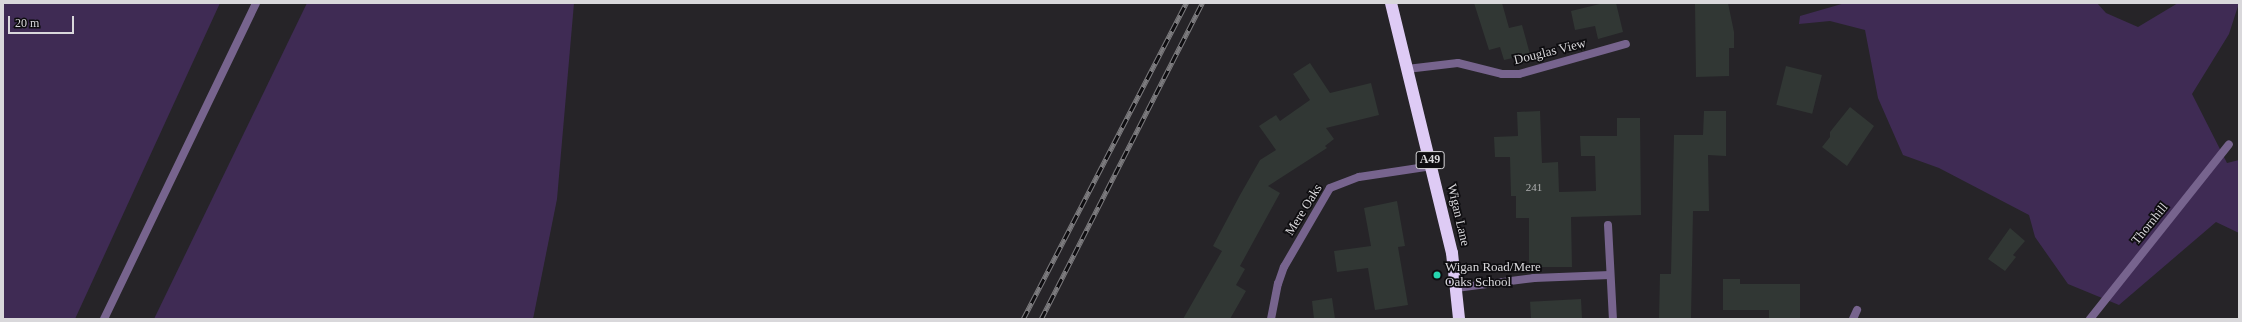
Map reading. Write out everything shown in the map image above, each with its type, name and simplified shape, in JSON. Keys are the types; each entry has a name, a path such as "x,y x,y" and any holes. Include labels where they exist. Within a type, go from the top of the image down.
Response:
{"highway":[{"name":"Wigan Lane","path":"1391,3 1452,253 1459,319"}],"street":[{"path":"104,319 256,3"},
{"name":"Douglas View","path":"1407,69 1458,63 1502,74 1519,74 1626,44"},
{"name":"Thornhill","path":"2090,319 2228,144"},
{"name":"Mere Oaks","path":"1271,319 1278,284 1284,267 1330,188 1359,178 1432,166"},
{"path":"1608,225 1613,319"},
{"path":"1456,288 1534,278 1610,275"},
{"path":"1853,319 1857,310"}],"shaded area":[{"path":"3,3 220,3 75,319 3,319"},
{"path":"307,3 574,3 557,199 533,319 154,319"},
{"path":"1845,3 2097,3 2106,13 2138,27 2178,3 2239,3 2229,34 2192,94 2227,163 2239,160 2239,233 2216,222 2119,305 2068,284 2035,237 2029,215 1939,168 1903,155 1878,98 1865,30 1830,21 1799,24 1800,16"}],"building":[{"path":"1474,3 1502,3 1509,28 1522,25 1530,54 1504,60 1500,47 1489,50"},
{"path":"1604,3 1616,3 1623,32 1598,39 1595,26 1575,30 1571,11"},
{"path":"1695,3 1728,3 1734,32 1734,48 1729,48 1729,76 1696,77"},
{"path":"1310,63 1330,93 1371,83 1379,115 1326,128 1334,139 1325,146 1327,148 1268,186 1280,193 1240,266 1245,269 1236,285 1246,291 1230,319 1183,319 1222,251 1213,246 1240,195 1260,160 1276,150 1259,126 1276,115 1280,121 1310,100 1293,74"},
{"path":"1786,66 1822,75 1812,114 1776,105"},
{"path":"1850,107 1874,126 1847,166 1822,147 1830,137 1830,132"},
{"path":"1540,111 1542,163 1558,162 1559,192 1596,191 1595,156 1581,156 1580,136 1617,136 1617,118 1640,118 1641,215 1571,217 1572,267 1529,267 1529,218 1516,218 1516,196 1511,196 1510,157 1495,157 1494,137 1518,136 1517,112"},
{"path":"1704,111 1726,111 1726,156 1708,155 1709,211 1693,211 1691,319 1659,319 1660,274 1671,274 1674,135 1703,135"},
{"path":"1397,201 1405,246 1398,247 1408,305 1375,310 1368,268 1337,272 1334,251 1371,246 1364,208"},
{"path":"2010,228 2025,241 2013,255 2016,257 2005,271 1988,259"},
{"path":"1723,279 1740,279 1740,284 1800,284 1800,319 1769,319 1769,310 1723,310"},
{"path":"1332,298 1335,319 1314,319 1312,301"},
{"path":"1581,299 1582,319 1531,319 1530,302"}],"railway":[{"path":"1023,319 1186,3"},
{"path":"1041,319 1202,3"}],"place":[{"name":"Wigan Road/Mere Oaks School","path":"1437,275"}]}
